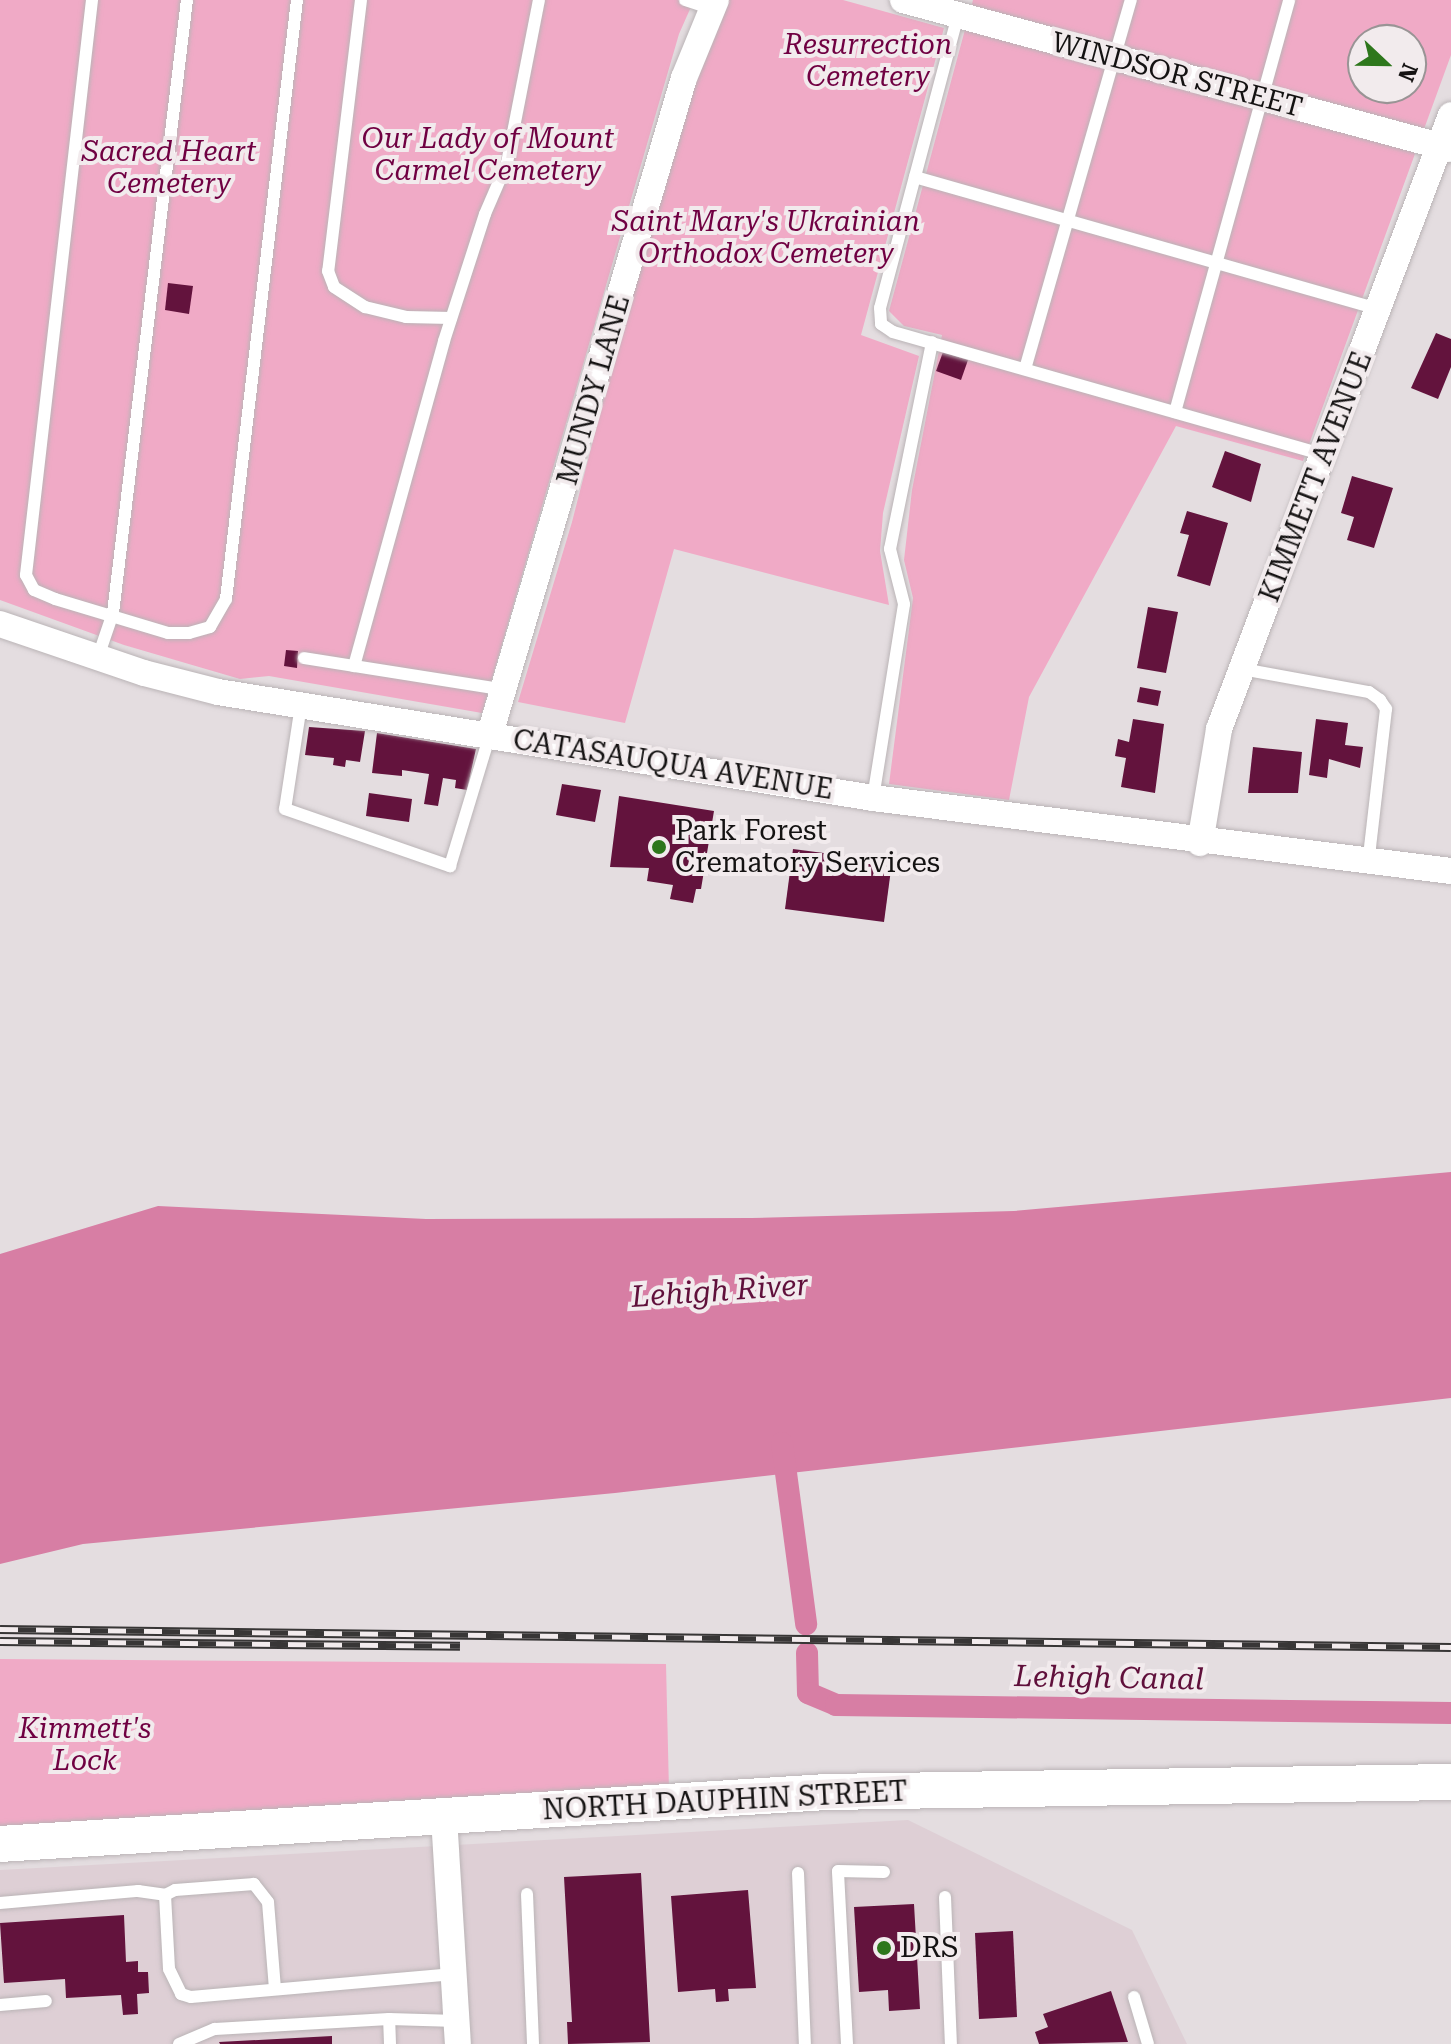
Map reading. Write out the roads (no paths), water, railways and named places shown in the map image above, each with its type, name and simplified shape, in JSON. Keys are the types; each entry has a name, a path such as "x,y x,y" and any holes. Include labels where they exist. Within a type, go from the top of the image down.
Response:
{"street":[{"name":"WINDSOR STREET","path":"903,0 961,8 1114,58 1447,148"},
{"name":"MUNDY LANE","path":"490,734 507,690 684,78 714,4"},
{"name":"KIMMETT AVENUE","path":"1200,843 1219,729 1380,309 1447,148 1451,115"},
{"name":"CATASAUQUA AVENUE","path":"0,624 218,692 873,798 1200,843 1451,871"},
{"name":"NORTH DAUPHIN STREET","path":"0,1844 827,1792 1451,1782"},
{"path":"444,1817 458,2032"}],"lane":[{"path":"92,0 26,575 42,594 113,613 168,633 189,633 210,627 222,613 297,0"},
{"path":"98,657 113,613 187,0"},
{"path":"361,0 328,271 334,287 365,307 406,317 451,318"},
{"path":"354,666 451,318 507,163 516,95 539,0"},
{"path":"685,0 714,4"},
{"path":"1025,369 1131,0"},
{"path":"1175,412 1289,0"},
{"path":"961,8 880,308 881,324 932,342 1324,455"},
{"path":"915,177 1380,309"},
{"path":"873,798 904,604 890,549 932,342"},
{"path":"304,658 507,690"},
{"path":"1242,669 1369,692 1386,709 1368,864"},
{"path":"301,705 285,809 450,866 490,734"},
{"path":"847,2044 838,1871 884,1872"},
{"path":"798,1873 805,2044"},
{"path":"0,1903 138,1891 165,1895 175,1890 254,1884 268,1902 275,1989"},
{"path":"527,1894 533,2044"},
{"path":"165,1895 169,1969 181,1994 454,1974"},
{"path":"945,1897 951,2044"},
{"path":"1134,1997 1148,2044"},
{"path":"0,2005 46,2001"},
{"path":"389,2019 390,2044"},
{"path":"179,2044 215,2029 389,2019 458,2032"}],"water":[{"name":"Lehigh River","path":"1451,1172 1451,1398 615,1493 83,1544 0,1564 0,1254 158,1206 426,1219 752,1218 1014,1211"}],"waterway":[{"name":"Lehigh Canal","path":"782,1443 806,1624"},
{"name":"Lehigh Canal","path":"807,1653 808,1693 836,1705 1451,1713"}],"railway":[{"path":"0,1629 1451,1647"},
{"path":"0,1641 460,1646"}],"place":[{"name":"Park Forest Crematory Services","path":"659,847"},
{"name":"DRS","path":"884,1948"}],"park label":[{"name":"Resurrection Cemetery","path":"868,61"},
{"name":"Our Lady of Mount Carmel Cemetery","path":"488,155"},
{"name":"Sacred Heart Cemetery","path":"169,168"},
{"name":"Saint Mary's Ukrainian Orthodox Cemetery","path":"766,238"},
{"name":"Kimmett's Lock","path":"85,1745"}]}
